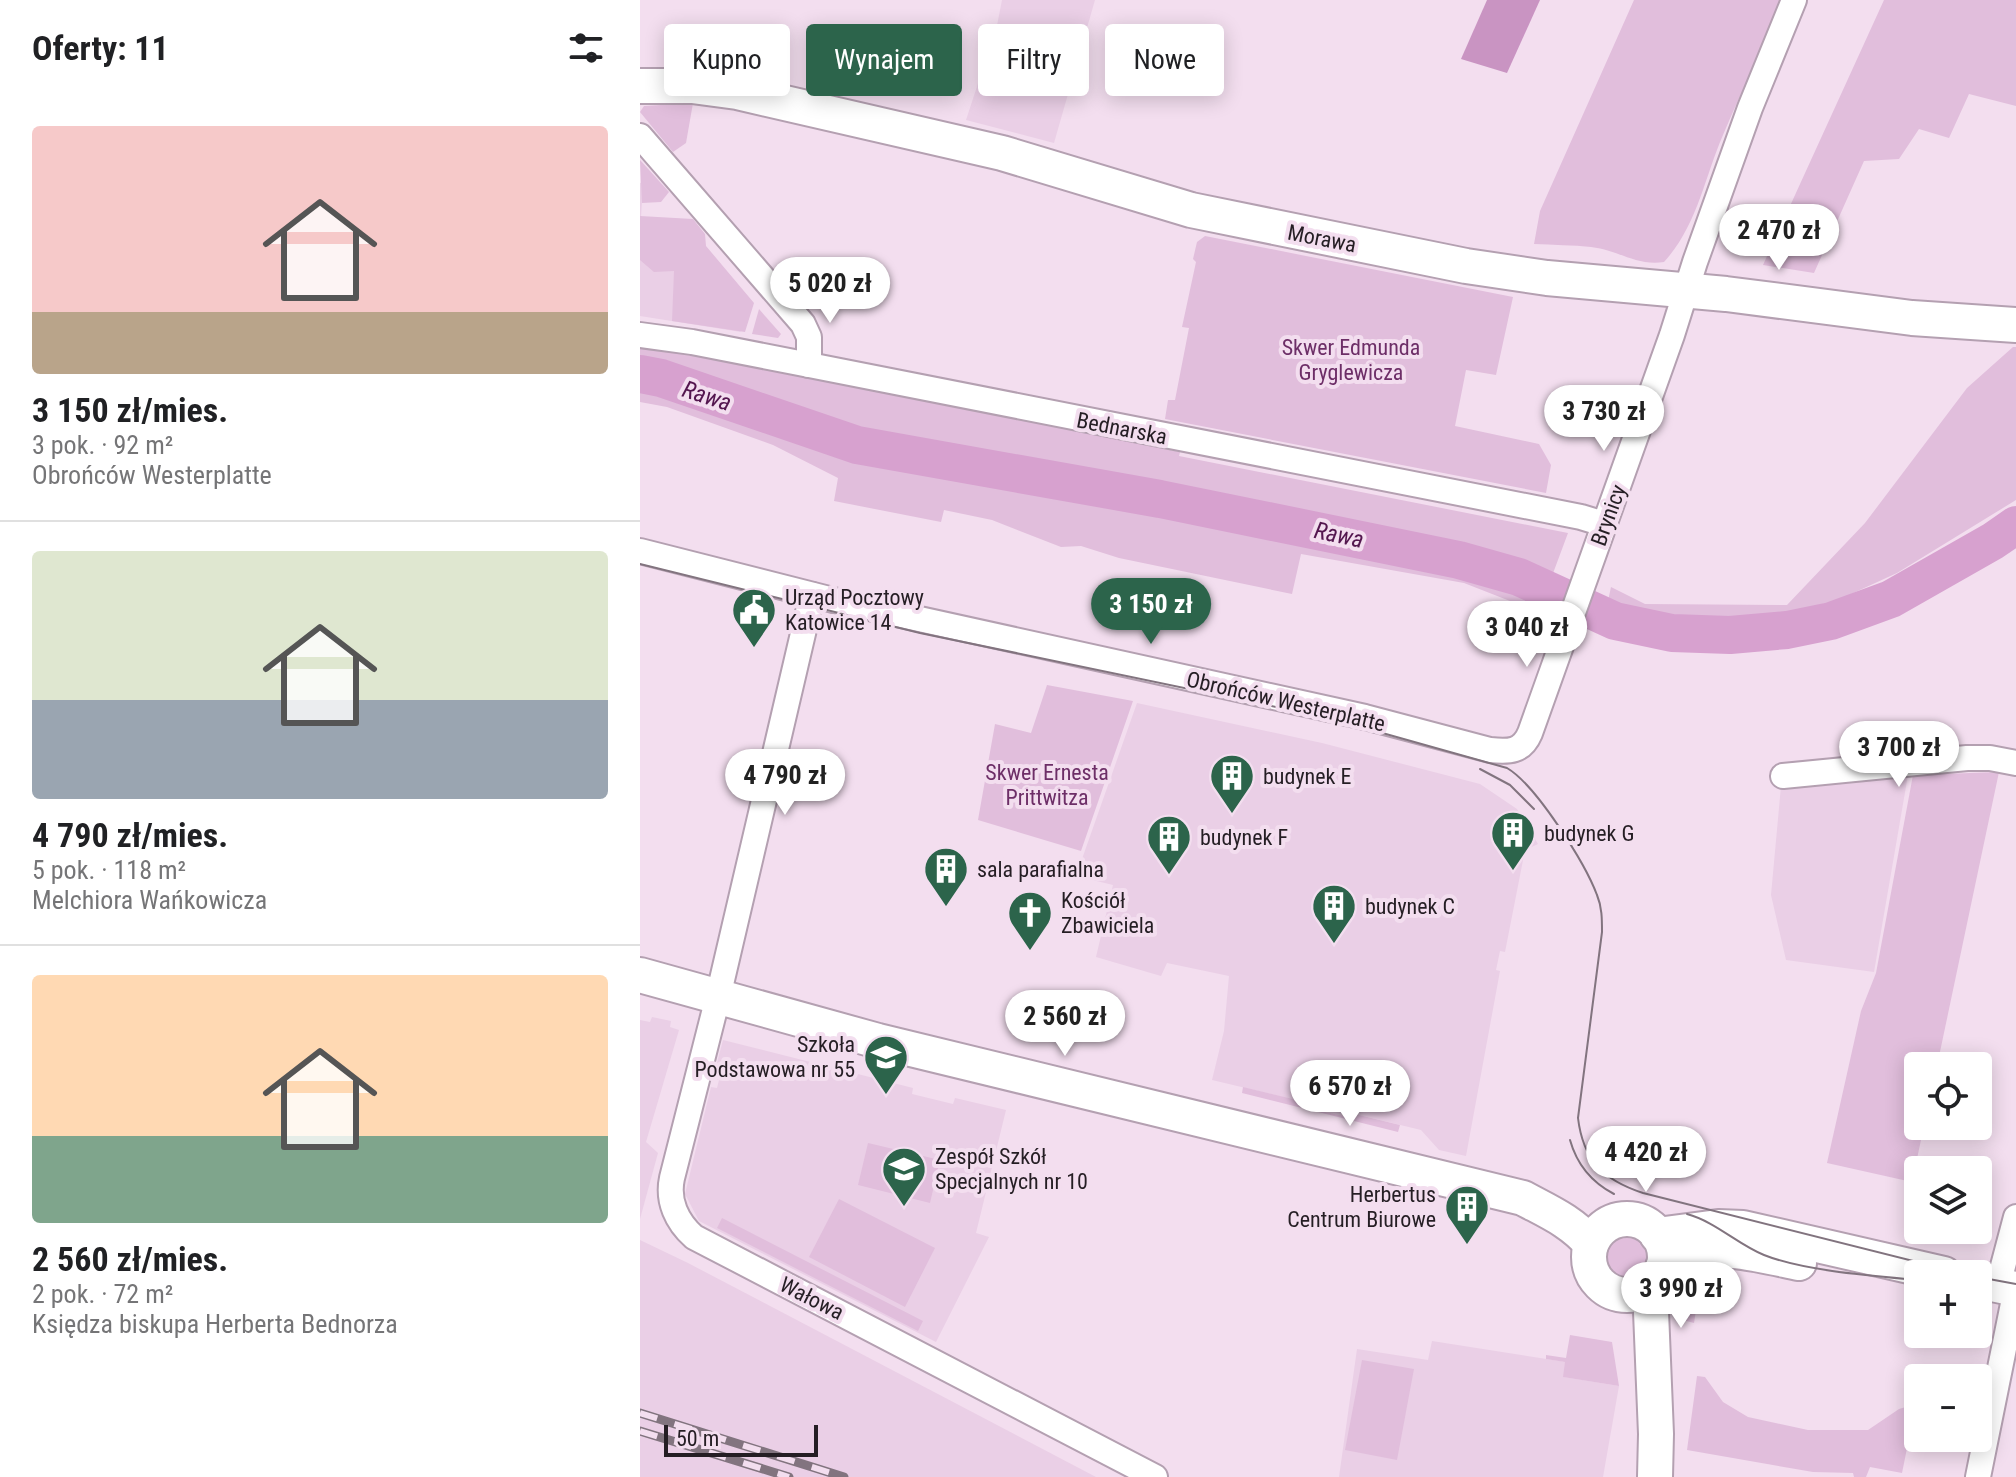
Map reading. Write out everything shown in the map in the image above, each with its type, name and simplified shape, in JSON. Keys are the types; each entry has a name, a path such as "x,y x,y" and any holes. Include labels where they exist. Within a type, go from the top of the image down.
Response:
{"street":[{"name":"Brynicy","path":"1511,751 1525,744 1750,108 1794,0"},
{"name":"Morawa","path":"640,86 692,86 737,92 1002,153 1191,210 1508,273 1912,318 2016,325"},
{"path":"640,136 803,324 809,337 809,365"},
{"name":"Bednarska","path":"640,335 692,342 1604,524"},
{"name":"Obrońców Westerplatte","path":"640,551 812,595 1365,717 1490,750 1511,751"},
{"name":"Wałowa","path":"812,595 718,997 672,1178 670,1200 686,1230 694,1237 1155,1477"},
{"path":"1783,776 1967,758 2016,763"},
{"path":"640,975 983,1067 1523,1198 1561,1197 1575,1201 1603,1233"},
{"path":"1978,1477 1993,1285 2016,1217"},
{"path":"1655,1477 1653,1352 1647,1271 1642,1223 1633,1220 1603,1233 1589,1258 1592,1272 1601,1286 1647,1271 1694,1253 1716,1251 1904,1277"},
{"path":"1647,1271 1718,1227 1743,1228 1904,1265"}],"shaded area":[{"path":"1002,0 1095,0 1088,24 997,24"},
{"path":"1487,0 1540,0 1507,73 1461,59"},
{"path":"978,83 978,96 1067,96 1054,143 966,120"},
{"path":"640,183 643,183 641,217 741,332 640,316"},
{"path":"1137,703 1322,743 1480,784 1517,809 1538,844 1525,850 1505,952 1500,951 1496,970 1500,971 1466,1156 1439,1150 1421,1130 1355,1114 1353,1119 1325,1112 1325,1107 1212,1080 1224,1031 1229,976 1167,963 1161,976 1096,957 1113,885 1076,876"},
{"path":"1908,775 1874,972 1786,960 1771,895 1781,786"},
{"path":"652,1017 671,1021 670,1027 679,1030 646,1142 658,1153 640,1219 640,1020 650,1022"},
{"name":"Zespół Szkół Specjalnych nr 10","path":"723,1040 913,1088 912,1094 953,1104 955,1098 1006,1110 976,1233 989,1237 936,1342 699,1221 685,1194 711,1087 717,1088 719,1080 713,1078"},
{"path":"640,1240 688,1263 1096,1477 640,1477"},
{"path":"1432,1341 1566,1362 1564,1377 1619,1386 1603,1477 1339,1477 1357,1349 1428,1360"}],"green space":[{"path":"1634,0 1782,0 1723,135 1692,218 1664,262 1654,263 1591,247 1534,244 1540,211"},
{"path":"1884,0 2016,0 2016,106 1969,94 1949,138 1919,129 1899,159 1864,161 1814,273 1763,265"},
{"path":"693,103 686,143 673,152 640,112 644,106"},
{"path":"640,160 669,192 661,202 642,203"},
{"path":"640,216 693,219 705,234 706,246 754,303 745,332 672,321 674,271 654,272 640,260"},
{"name":"Skwer Edmunda Gryglewicza","path":"1205,236 1513,297 1496,375 1466,370 1455,426 1539,444 1551,465 1546,493 1165,419 1168,400 1175,400 1189,328 1182,327 1196,262 1193,259 1197,242"},
{"path":"759,309 781,334 778,338 752,334"},
{"path":"640,346 684,352 1180,452 1179,456 1568,533 1552,576 1510,557 1412,535 1000,453 856,431 732,387 640,359"},
{"path":"2016,347 2016,500 1897,573 1838,600 1791,612 1735,617 1649,614 1608,601 1611,587 1645,604 1787,605 1865,523 1967,388"},
{"path":"640,383 652,384 836,451 1132,504 1462,572 1498,583 1536,603 1533,623 1510,601 1464,583 1301,554 1292,594 1119,558 1081,546 1061,547 992,520 944,510 941,522 834,501 838,478 773,445 667,407 640,402"},
{"name":"Skwer Ernesta Prittwitza","path":"1047,685 1133,701 1081,851 978,820 995,724 1031,733"},
{"path":"1999,772 1940,1052 1904,1052 1904,1140 1921,1140 1918,1156 1904,1156 1904,1180 1827,1163 1861,1011 1876,973 1913,775"},
{"path":"1243,1087 1326,1107 1325,1112 1353,1118 1355,1114 1400,1125 1398,1132 1242,1093"},
{"path":"868,1143 940,1160 930,1203 858,1185"},
{"path":"839,1199 935,1248 905,1307 809,1257"},
{"path":"722,1218 923,1321 918,1331 717,1228"},
{"path":"1626,1236 1641,1242 1647,1257 1641,1272 1626,1278 1611,1272 1605,1257 1611,1242"},
{"path":"1693,1283 1698,1298 1694,1323 1678,1317"},
{"path":"1570,1335 1612,1342 1619,1386 1563,1377 1565,1362 1546,1359 1546,1355 1566,1358"},
{"path":"1362,1360 1414,1369 1397,1460 1345,1450"},
{"path":"1697,1376 1705,1377 1723,1402 1748,1417 1808,1430 1868,1430 1904,1408 1906,1452 1902,1473 1870,1467 1866,1477 1854,1477 1853,1473 1813,1472 1687,1450"}],"waterway":[{"name":"Rawa","path":"640,374 661,378 857,445 1160,499 1459,560 1519,577 1615,621 1672,633 1730,635 1787,630 1831,621 1891,599 2016,525"}],"tram line":[{"path":"640,564 920,633 1329,718 1507,768 1532,791 1558,826 1582,864 1600,904 1602,932 1578,1118 1585,1146 1597,1166 1617,1182 1643,1193 1909,1260"},
{"path":"1480,769 1510,785 1534,809"},
{"path":"1570,1140 1586,1172 1614,1194"},
{"path":"1687,1214 1780,1261 1840,1272 1904,1279"},
{"path":"1992,1280 2016,1284"}],"railway":[{"path":"640,1413 844,1477"},
{"path":"640,1431 789,1477"}],"place":[{"name":"Urząd Pocztowy Katowice 14","path":"754,649"},
{"name":"budynek E","path":"1232,815"},
{"name":"budynek G","path":"1513,872"},
{"name":"budynek F","path":"1169,876"},
{"name":"sala parafialna","path":"946,908"},
{"name":"budynek C","path":"1334,945"},
{"name":"Kościół Zbawiciela","path":"1030,952"},
{"name":"Szkoła Podstawowa nr 55","path":"886,1096"},
{"name":"Zespół Szkół Specjalnych nr 10","path":"904,1208"},
{"name":"Herbertus Centrum Biurowe","path":"1467,1246"}]}
